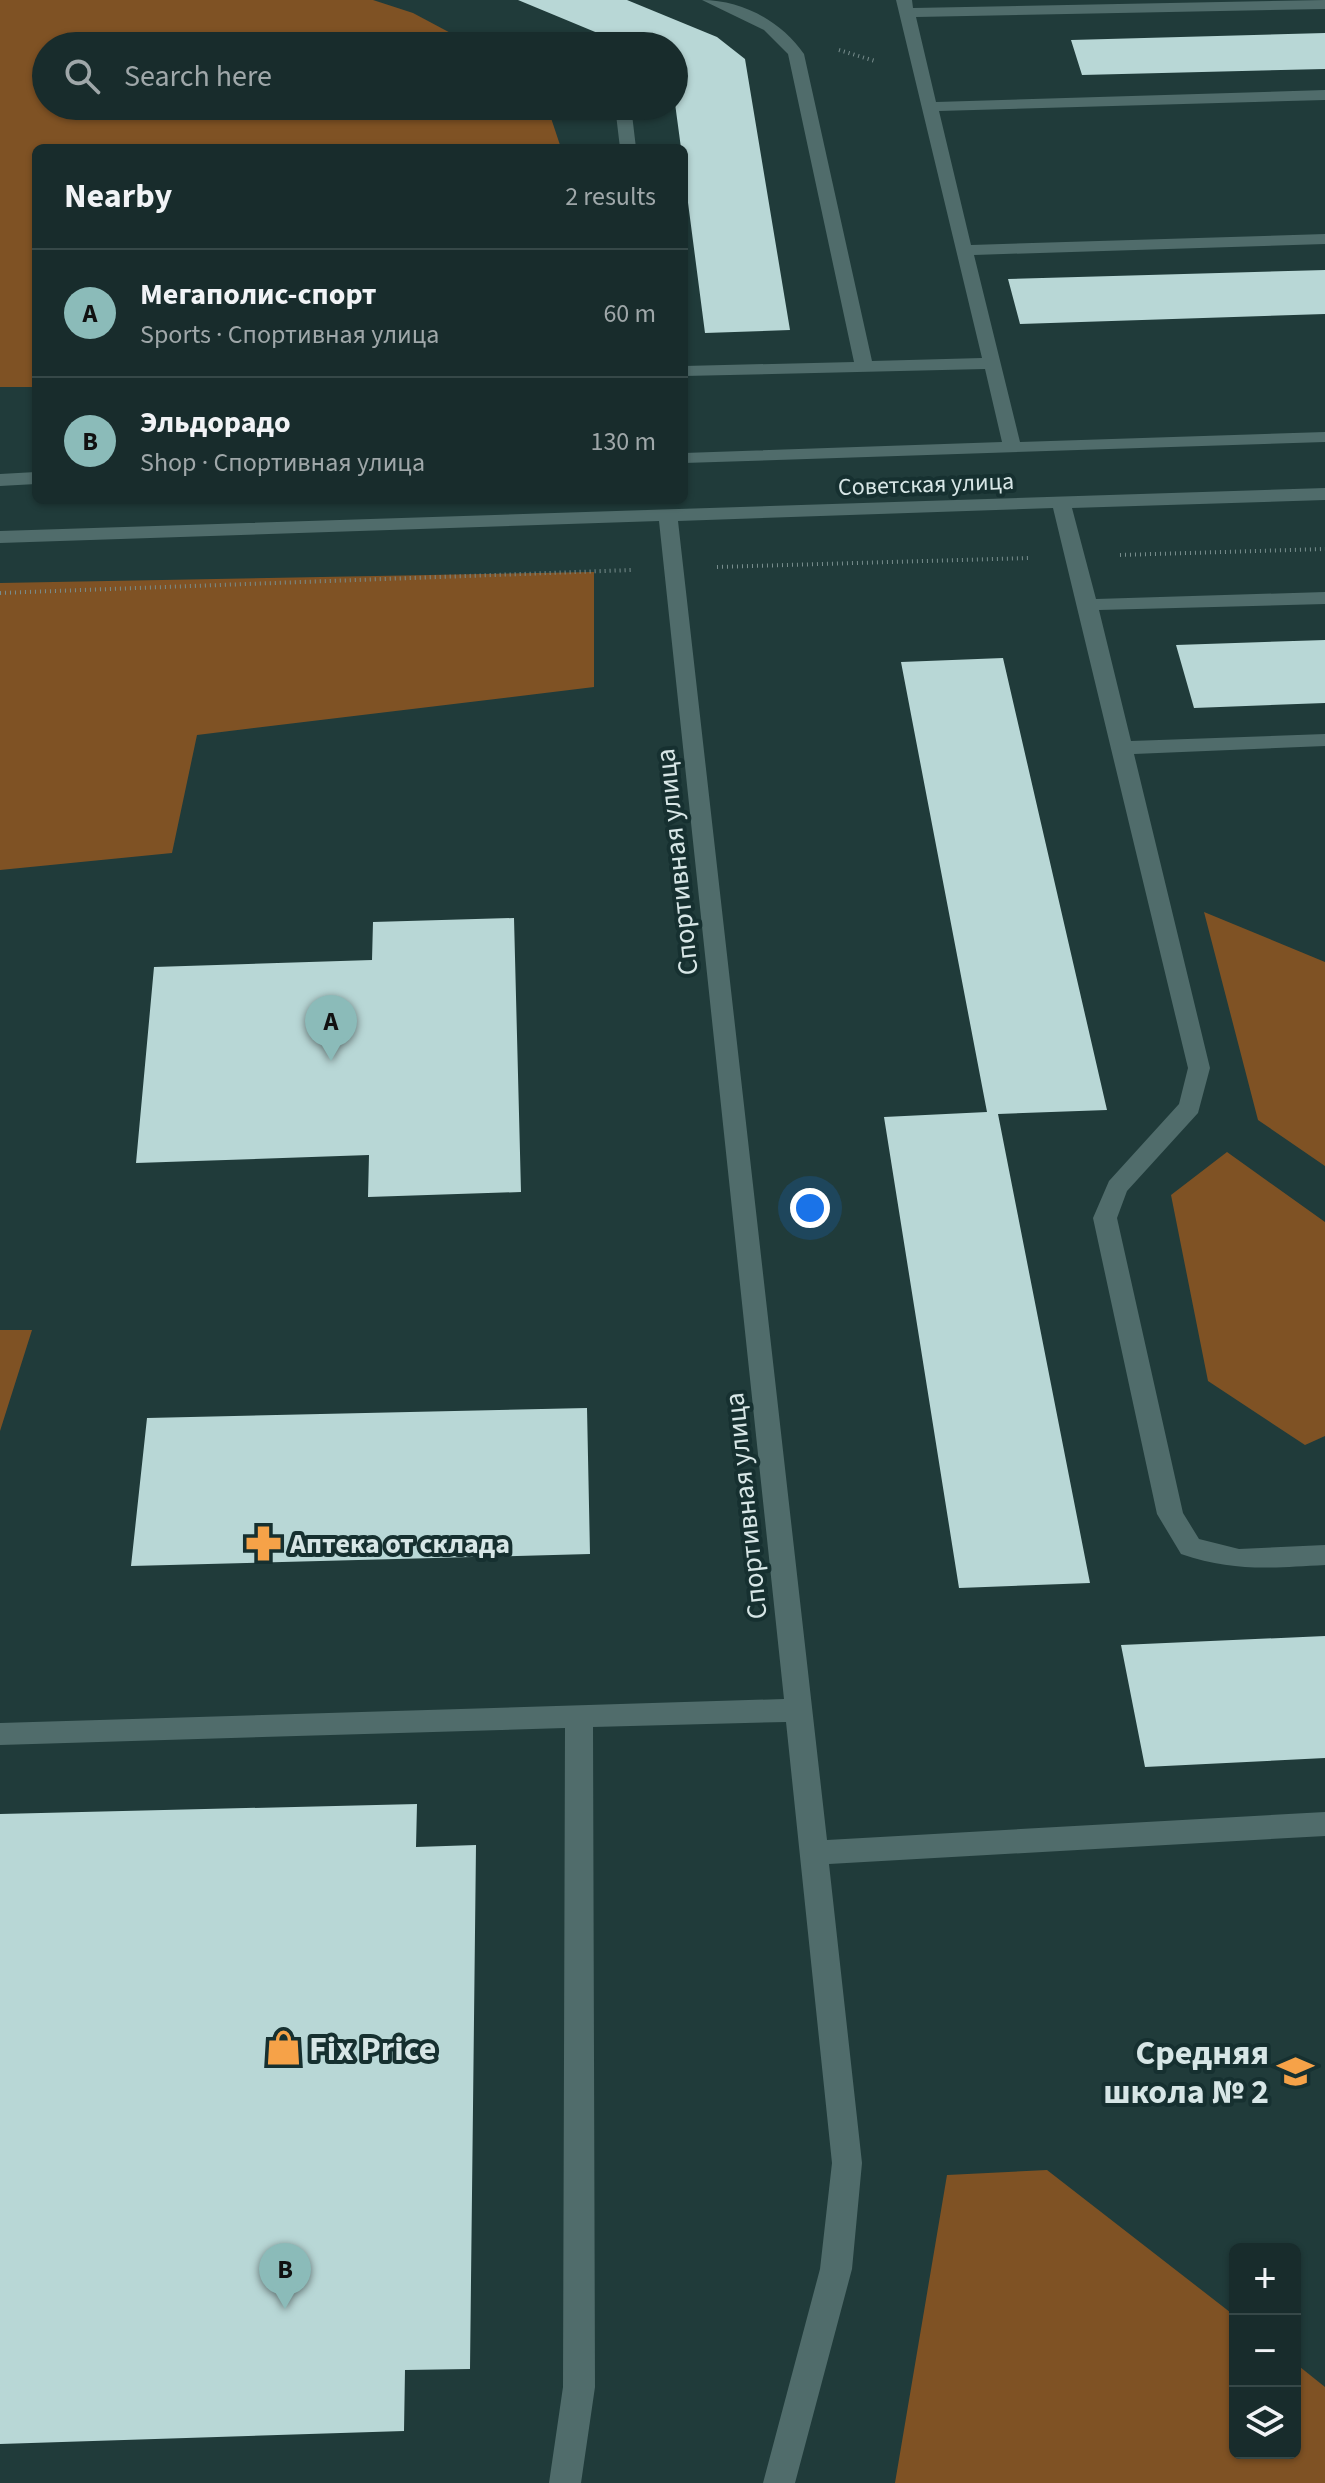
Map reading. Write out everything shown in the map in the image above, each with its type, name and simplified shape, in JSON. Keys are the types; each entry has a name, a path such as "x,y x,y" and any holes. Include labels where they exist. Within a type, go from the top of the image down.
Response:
{"street":[{"path":"710,0 773,29 788,41 796,54 864,367"},
{"path":"1013,448 906,7 1325,4"},
{"path":"930,107 1325,95"},
{"path":"625,120 628,144"},
{"path":"964,250 1325,239"},
{"path":"688,371 992,363"},
{"name":"Советская улица","path":"688,458 1325,437"},
{"path":"0,480 32,478"},
{"name":"Советская улица","path":"0,537 528,510 668,516 1325,494"},
{"path":"1061,503 1199,1068 1190,1107 1117,1187 1105,1218 1170,1514 1190,1547 1239,1559 1325,1555"},
{"name":"Спортивная улица","path":"668,516 678,584 847,2163 836,2269 779,2483"},
{"path":"1088,605 1325,598"},
{"path":"1122,748 1325,740"},
{"path":"0,1734 799,1710"},
{"path":"565,2483 579,2387 579,1717"},
{"path":"814,1853 1325,1824"}],"path":[{"path":"773,29 922,76"}],"shaded area":[{"path":"0,0 373,0 413,13 449,32 32,32 32,120 552,120 560,144 32,144 32,387 0,387"},
{"path":"594,572 594,687 197,735 172,853 0,870 0,583"},
{"path":"1204,912 1325,962 1325,1166 1258,1120"},
{"path":"1227,1152 1325,1222 1325,1436 1305,1445 1208,1381 1171,1195"},
{"path":"0,1330 32,1330 0,1431"},
{"path":"1047,2170 1229,2311 1229,2459 1301,2459 1301,2368 1325,2387 1325,2483 895,2483 947,2175"}],"building":[{"path":"518,0 627,0 717,37 745,59 790,330 705,333 688,203 688,144 680,144 677,120 688,120 688,32 595,32"},
{"path":"1325,33 1325,69 1082,75 1071,40"},
{"path":"1325,270 1325,314 1020,324 1008,279"},
{"path":"1325,640 1325,703 1194,708 1176,645"},
{"path":"1003,658 1107,1110 998,1114 1090,1583 959,1588 884,1117 987,1112 901,662"},
{"path":"514,918 521,1192 368,1197 369,1155 136,1163 154,967 372,960 373,922"},
{"path":"587,1408 590,1554 131,1566 147,1418"},
{"path":"1325,1636 1325,1758 1145,1767 1121,1645"},
{"path":"417,1804 416,1847 476,1845 470,2369 405,2370 404,2431 0,2444 0,1814"}],"place":[{"name":"Мегаполис-спорт","path":"331,1061"},
{"name":"Аптека от склада","path":"264,1543"},
{"name":"Fix Price","path":"283,2048"},
{"name":"Средняя школа № 2","path":"1295,2072"},
{"name":"Эльдорадо","path":"285,2309"}]}
